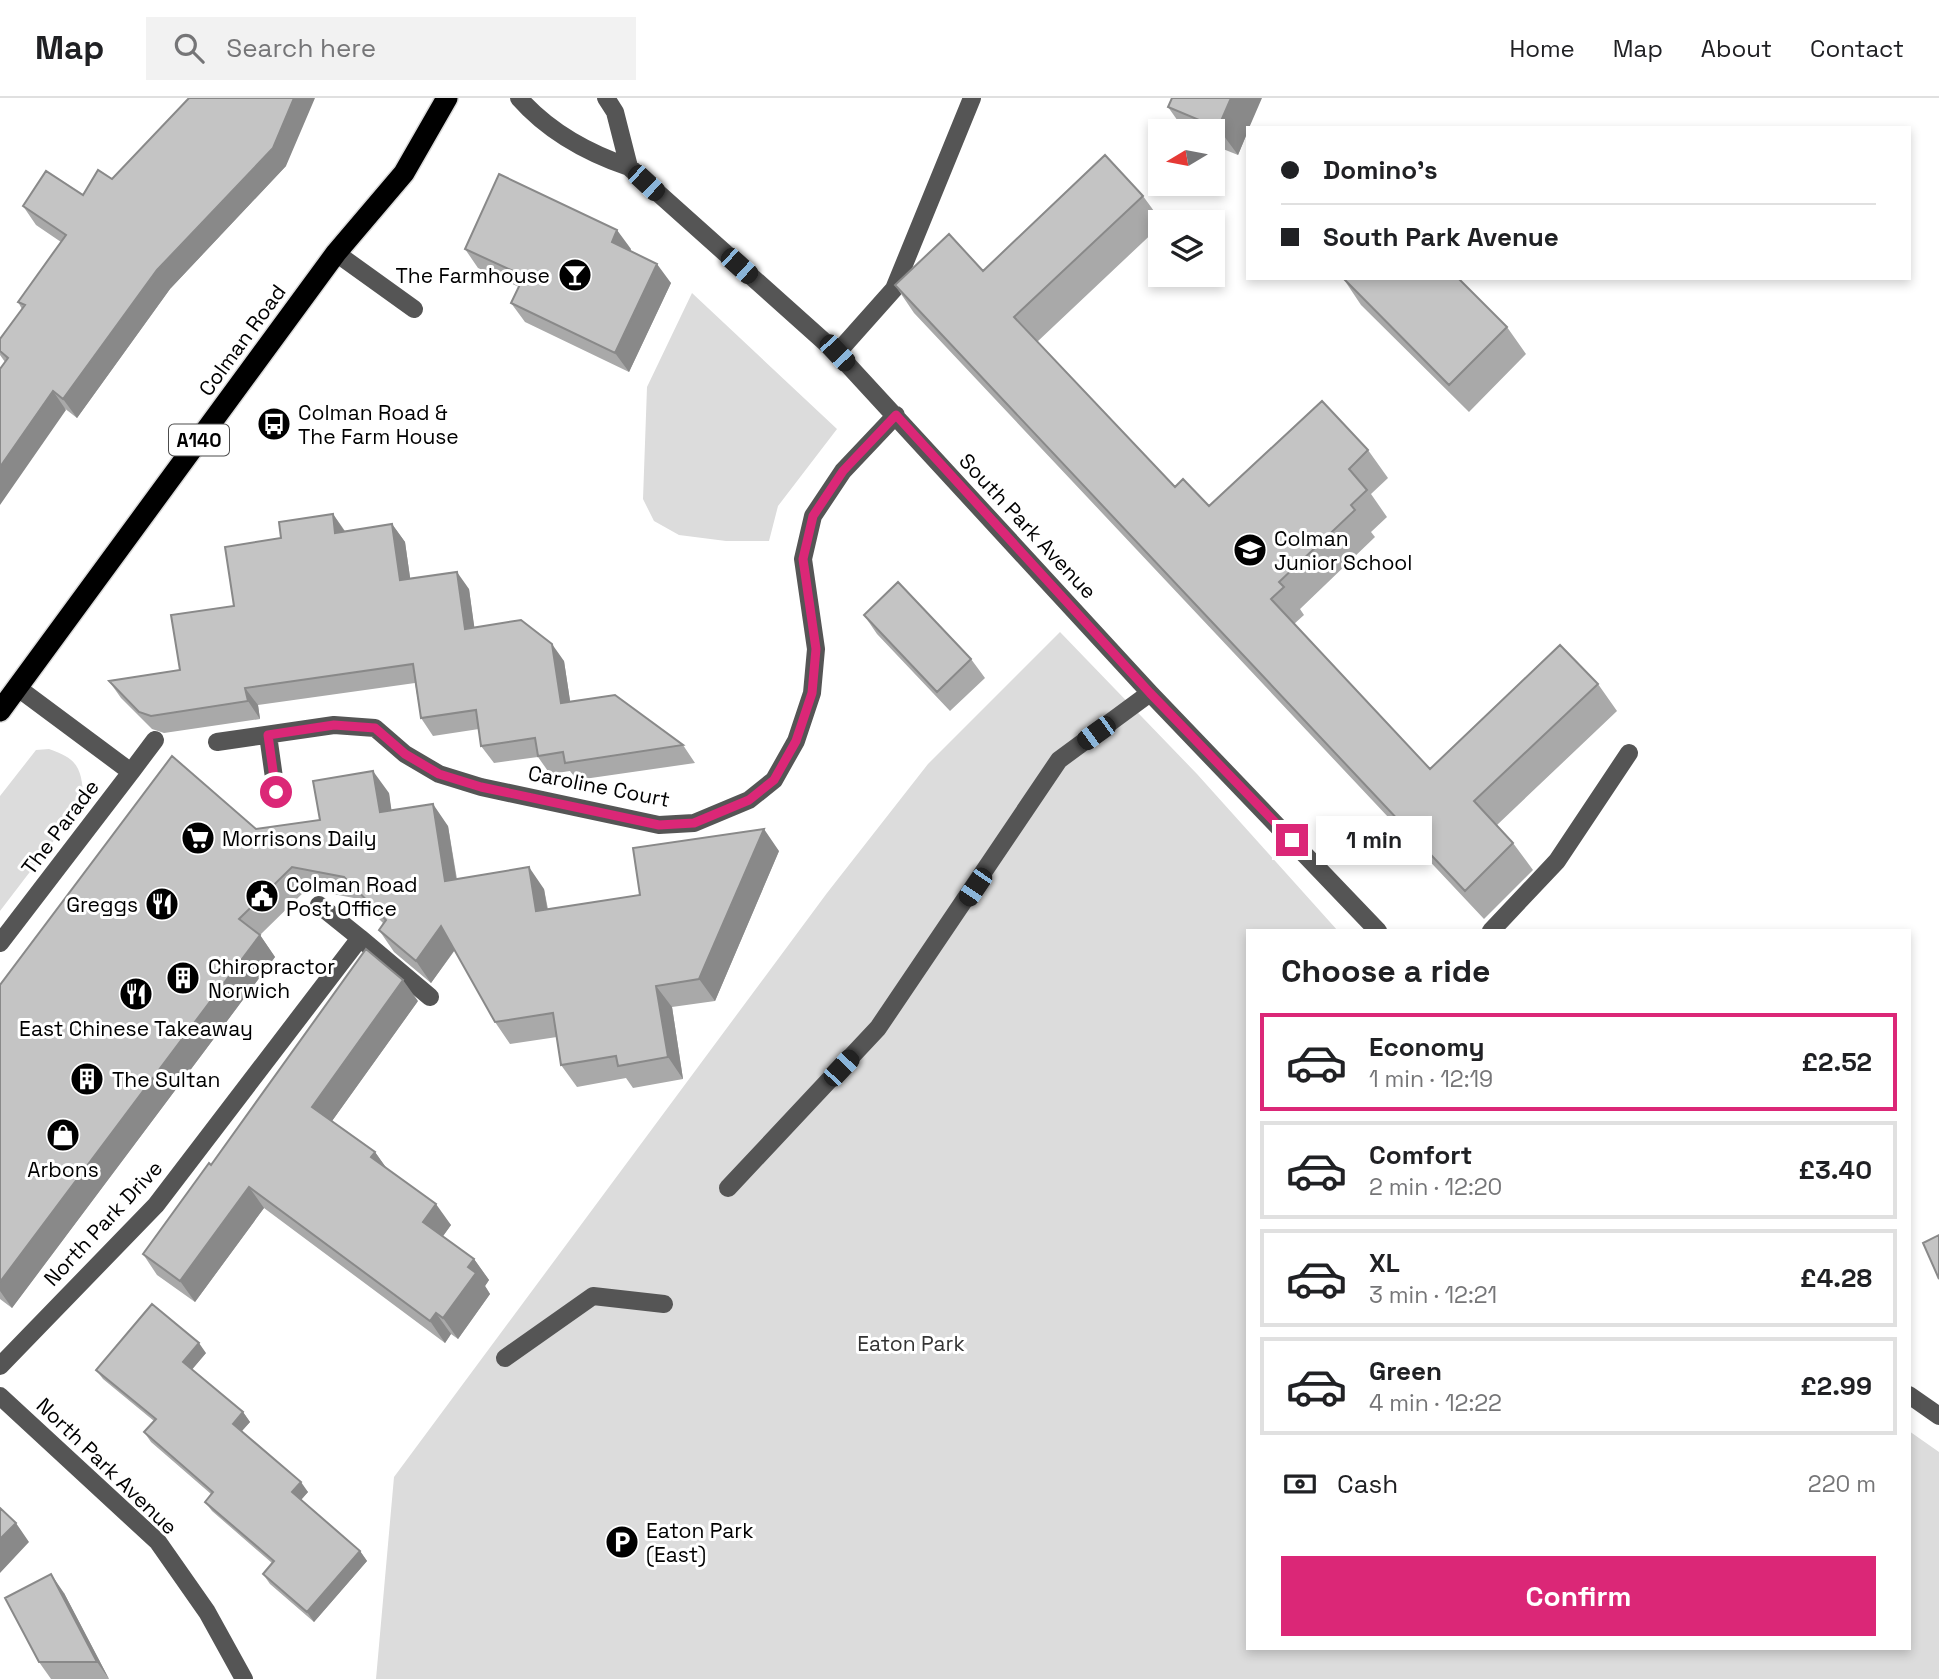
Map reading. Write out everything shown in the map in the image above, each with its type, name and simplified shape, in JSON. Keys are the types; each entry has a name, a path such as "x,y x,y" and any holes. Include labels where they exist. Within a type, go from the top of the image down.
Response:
{"highway":[{"name":"Colman Road","path":"0,711 336,253 404,173 447,98"}],"street":[{"name":"South Park Avenue","path":"519,98 531,111 592,155 629,167 837,353 1150,693 1376,929"},
{"path":"606,98 615,111 629,167"},
{"path":"837,353 894,289 972,98"},
{"path":"336,253 414,309"},
{"name":"Caroline Court","path":"217,742 334,725 375,728 405,754 439,774 481,787 659,825 694,823 749,800 774,780 796,741 812,693 816,649 803,559 813,516 843,471 896,415"},
{"name":"The Parade","path":"18,688 131,772"},
{"path":"728,1188 878,1028 1059,760 1150,693"},
{"path":"268,735 276,792"},
{"name":"The Parade","path":"0,943 155,740"},
{"path":"1493,929 1557,861 1629,753"},
{"path":"319,905 430,996"},
{"name":"North Park Drive","path":"0,1366 156,1205 360,938"},
{"path":"505,1358 593,1296 664,1304"},
{"name":"North Park Avenue","path":"0,1396 158,1542 207,1612 244,1679"},
{"path":"1911,1396 1939,1416"}],"green space":[{"path":"692,293 837,429 778,506 769,541 726,541 679,535 654,521 643,499 647,387"},
{"name":"Eaton Park","path":"1060,632 1197,774 1336,929 1246,929 1246,1650 1911,1650 1911,1432 1939,1452 1939,1679 376,1679 394,1477 827,893 928,764"},
{"path":"49,749 73,762 82,781 84,801 0,911 0,796 36,750"}],"building":[{"path":"189,98 294,98 273,148 157,270 63,399 53,391 0,467 0,369 8,358 0,351 0,339 25,305 18,302 66,235 23,206 46,171 83,195 98,170 112,179"},
{"path":"1172,98 1231,98 1222,119 1197,119 1168,107"},
{"name":"Colman Junior School","path":"1105,155 1143,196 1014,317 1175,487 1183,479 1209,506 1322,401 1368,450 1349,469 1367,490 1351,505 1355,510 1279,582 1284,587 1271,599 1430,769 1560,645 1598,684 1474,801 1513,843 1465,891 895,285 949,234 983,271"},
{"name":"The Farmhouse","path":"499,174 617,230 612,242 657,264 615,353 511,303 524,276 465,249"},
{"path":"1345,280 1460,280 1507,327 1449,385"},
{"path":"333,514 335,533 392,524 400,580 457,572 465,629 521,620 552,644 561,703 615,695 683,745 565,763 563,752 538,756 535,738 481,746 476,710 421,718 413,664 245,688 248,701 151,716 139,712 109,681 180,670 171,615 234,606 225,547 281,538 279,522"},
{"path":"898,582 971,659 937,692 864,615"},
{"path":"172,756 256,829 320,820 313,781 373,771 380,812 433,804 445,881 529,867 536,911 640,895 633,848 764,829 699,979 656,986 668,1057 618,1066 616,1056 561,1065 553,1013 495,1022 441,926 416,961 379,930 386,920 344,877 292,867 239,919 260,935 0,1282 0,985"},
{"path":"366,949 403,980 312,1107 375,1152 371,1157 436,1204 423,1222 474,1259 468,1267 476,1273 443,1318 436,1313 430,1321 249,1187 180,1281 143,1254 209,1163 211,1165"},
{"path":"1939,1235 1939,1279 1923,1243"},
{"path":"152,1304 199,1343 183,1362 243,1412 233,1424 301,1482 292,1492 360,1551 307,1612 263,1574 274,1561 205,1502 213,1492 144,1432 156,1419 96,1370"},
{"path":"0,1508 16,1523 0,1539"},
{"path":"51,1574 97,1662 39,1662 5,1598"}],"place":[{"name":"The Farmhouse","path":"575,275"},
{"name":"Colman Road & The Farm House","path":"274,424"},
{"name":"Colman Junior School","path":"1250,550"},
{"name":"Morrisons Daily","path":"198,838"},
{"name":"Colman Road Post Office","path":"262,896"},
{"name":"Greggs","path":"162,904"},
{"name":"Chiropractor Norwich","path":"183,978"},
{"name":"East Chinese Takeaway","path":"136,994"},
{"name":"The Sultan","path":"87,1079"},
{"name":"Arbons","path":"63,1135"},
{"name":"Eaton Park (East)","path":"622,1542"}],"route":[{"path":"276,792 268,735 334,725 375,728 405,754 439,774 481,787 659,825 694,823 749,800 774,780 796,741 812,693 816,649 803,559 813,516 843,471 896,415 1150,693 1292,840"}]}
